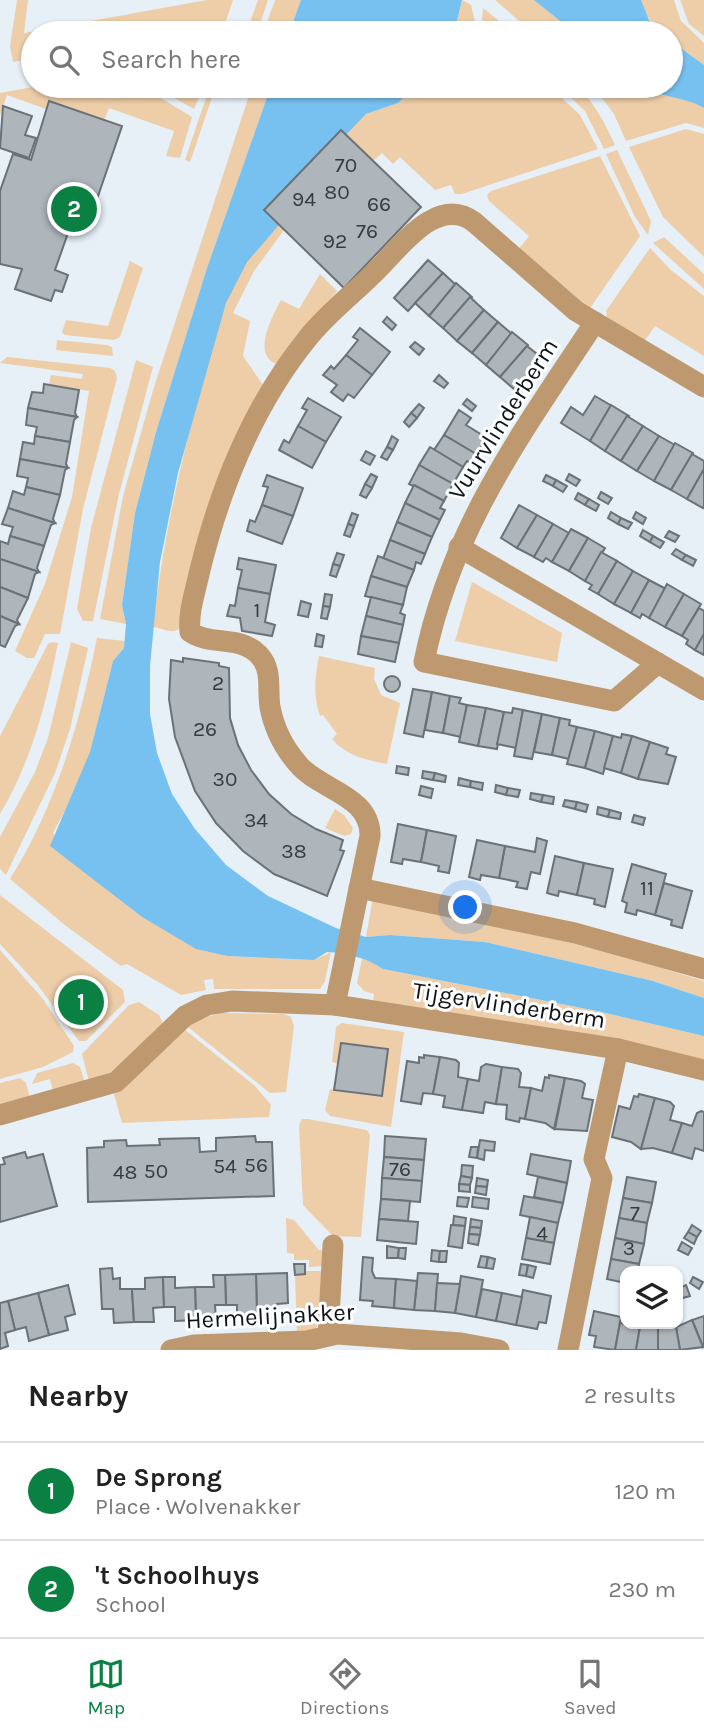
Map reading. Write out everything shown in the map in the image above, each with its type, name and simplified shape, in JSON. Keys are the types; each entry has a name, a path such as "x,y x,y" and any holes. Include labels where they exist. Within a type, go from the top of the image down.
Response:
{"street":[{"path":"335,1005 370,836 363,811 351,800 306,773 287,750 274,722 268,673 261,657 242,644 192,634 189,623 207,543 223,493 245,442 285,369 323,320 352,297 414,232 438,217 457,213 474,222 576,312 704,387"},
{"name":"Vuurvlinderberm","path":"595,322 497,474 459,547 432,621 424,662 614,701 658,663"},
{"path":"459,547 704,690"},
{"path":"359,888 575,933 704,969"},
{"name":"Tijgervlinderberm","path":"0,1115 116,1082 177,1023 197,1008 232,1001 335,1005 618,1049 704,1070"},
{"path":"568,1350 602,1178 594,1159 618,1049"},
{"path":"333,1245 334,1340"},
{"name":"Hermelijnakker","path":"171,1350 334,1340 461,1343 490,1349"}],"shaded area":[{"path":"17,0 28,0 25,21 21,21 21,60 13,62 10,46"},
{"path":"207,0 233,0 226,21 91,21"},
{"path":"258,0 268,0 261,21 250,21"},
{"path":"275,0 301,0 293,21 267,21"},
{"path":"462,0 471,5 475,21 457,21"},
{"path":"495,0 534,0 560,21 519,21"},
{"path":"641,0 674,0 681,21 651,21 643,10"},
{"path":"680,0 704,0 704,36 689,24"},
{"path":"483,8 499,21 483,21"},
{"path":"683,23 704,43 704,65 683,50"},
{"path":"21,89 21,98 161,98 192,117 180,158 166,156 174,131 109,108 104,120 49,102 46,109 7,95 0,115 0,93"},
{"path":"174,98 199,98 194,109"},
{"path":"206,98 212,98 190,162 185,160"},
{"path":"248,98 267,98 207,268 156,432 135,513 122,605 126,624 100,619 123,496 154,387"},
{"path":"403,98 562,98 580,115 598,149 462,194 455,194 451,185 435,190 400,157 393,164 382,153 373,161 346,135 366,114 398,103"},
{"path":"571,98 588,98 615,145 604,149 585,111"},
{"path":"602,98 688,99 704,108 704,128 686,123 626,141 614,114"},
{"path":"686,129 704,134 704,257 663,217 629,147"},
{"path":"617,150 651,221 648,235 635,217 606,154"},
{"path":"600,156 640,236 588,311 518,250 529,236 489,201 487,195 491,191"},
{"path":"279,225 284,230 254,271 233,313 250,321 243,356 263,385 180,628 170,631 153,627 173,505 193,416 219,321 238,275"},
{"path":"664,237 704,274 704,289 653,243"},
{"path":"650,248 671,270 704,296 704,356 655,326 645,340 607,318 606,311"},
{"path":"130,261 143,268 120,337 114,340 65,335 62,332 66,320 108,326"},
{"path":"320,274 337,291 278,364 270,360 266,353 266,335 281,300 299,309"},
{"path":"57,340 107,345 112,347 113,356 56,350"},
{"path":"7,357 110,368 115,371 117,378 83,509 60,634 45,634 34,658 27,658 15,651 45,584 72,497 89,391 49,384 51,375 82,379 83,374 0,363"},
{"path":"136,360 153,367 119,494 93,621 83,621 77,609 91,528"},
{"path":"472,582 562,633 557,662 455,641"},
{"path":"97,638 125,641 124,648 113,661 90,752 74,794 53,833 56,837 51,846 142,917 197,949 227,956 314,960 331,952 325,981 320,989 214,989 213,979 204,980 206,990 181,995 127,964 121,966 66,926 10,879 41,822 64,763 83,701"},
{"path":"71,642 88,648 70,729 55,773 6,875 0,869 0,837 35,772 48,738"},
{"path":"58,643 36,731 21,773 0,814 0,736 48,644"},
{"path":"319,656 375,668 374,679 381,695 400,703 387,764 350,753 332,739 337,734 323,715 320,716 316,701"},
{"path":"335,809 344,815 353,828 351,834 344,836 325,828"},
{"path":"0,895 123,990 125,1002 86,1041 79,1041 37,984 0,944"},
{"path":"373,897 610,952 704,981 704,998 653,981 485,942 390,935 366,937"},
{"path":"0,950 43,999 74,1046 73,1052 43,1067 0,1079"},
{"path":"362,959 383,969 597,1011 704,1036 704,1062 373,1002 374,994 364,991 357,983"},
{"path":"139,1002 159,1015 163,1023 114,1072 89,1082 82,1054 129,1005"},
{"path":"220,1013 284,1014 291,1017 294,1026 286,1092 270,1093 188,1027 197,1020"},
{"path":"342,1023 404,1032 391,1127 330,1116 325,1110 330,1089 382,1095 387,1049 341,1043 338,1064 332,1062 336,1027"},
{"path":"184,1029 255,1086 271,1105 269,1117 122,1123 114,1094 122,1090"},
{"path":"73,1063 80,1067 85,1083 53,1091 50,1079 32,1084 37,1073"},
{"path":"20,1078 26,1083 30,1098 0,1105 0,1083"},
{"path":"302,1119 367,1130 370,1135 361,1237 333,1236 303,1205 299,1125"},
{"path":"286,1218 294,1220 319,1250 325,1250 324,1266 309,1267 309,1260 294,1260 294,1254 287,1253"},
{"path":"305,1271 323,1271 318,1324 315,1329 297,1334 295,1275 304,1274"}],"water":[{"path":"301,0 462,0 457,21 293,21"},
{"path":"534,0 641,0 650,21 560,21"},
{"path":"683,50 704,65 704,108 676,98 683,98"},
{"path":"267,98 403,98 398,103 366,114 346,135 340,130 264,210 279,225 247,262 226,303 178,473 160,562 150,666 150,714 157,753 172,794 195,829 226,865 268,896 336,928 366,937 390,935 485,942 653,981 704,998 704,1036 597,1011 383,969 363,959 342,954 327,952 314,960 227,956 196,949 142,917 50,846 90,752 113,661 124,648 126,624 122,605 135,513 156,432 207,268"}],"building":[{"path":"49,101 122,126 86,231 67,225 64,232 68,233 55,270 68,275 62,292 55,290 51,301 15,289 22,269 0,264 0,191 13,154 31,160"},
{"path":"3,106 32,116 25,135 36,138 29,158 0,148"},
{"path":"341,130 421,207 344,288 264,210"},
{"path":"428,260 443,273 408,311 394,298"},
{"path":"443,273 456,285 429,316 415,303"},
{"path":"456,283 472,297 443,328 429,316"},
{"path":"470,297 484,310 457,341 443,328"},
{"path":"484,310 498,322 472,353 457,341"},
{"path":"387,317 396,325 392,330 383,322"},
{"path":"498,322 512,334 486,365 472,353"},
{"path":"360,328 390,352 372,375 346,355 358,340 353,337"},
{"path":"512,332 528,345 500,377 486,365"},
{"path":"415,342 424,349 419,355 410,347"},
{"path":"527,346 542,358 515,390 500,377"},
{"path":"346,355 372,375 354,398 348,394 343,401 331,392 337,385 323,375 331,366 334,369"},
{"path":"439,375 448,383 444,388 434,381"},
{"path":"44,384 79,390 75,413 77,417 28,408 32,392 43,393"},
{"path":"595,396 612,406 590,441 561,423 571,407 583,415"},
{"path":"308,398 341,417 326,442 298,426 307,410 302,408"},
{"path":"467,399 476,406 472,411 463,404"},
{"path":"419,404 424,408 417,418 411,413"},
{"path":"611,405 629,416 605,451 590,441"},
{"path":"28,408 77,417 70,442 35,436 37,427 26,425"},
{"path":"459,410 471,418 466,425 487,438 476,454 444,435"},
{"path":"411,413 417,418 409,427 404,422"},
{"path":"627,416 643,426 621,461 605,451"},
{"path":"298,426 326,442 312,468 279,450 284,440 289,443"},
{"path":"643,426 659,436 637,471 621,461"},
{"path":"444,435 476,454 471,463 467,461 463,467 434,450"},
{"path":"35,436 70,442 66,464 68,468 20,459 23,442 34,444"},
{"path":"392,436 398,440 393,450 387,447"},
{"path":"659,436 675,445 654,481 637,471"},
{"path":"675,443 693,453 671,490 654,481"},
{"path":"387,447 393,450 387,460 381,457"},
{"path":"430,447 463,467 453,484 419,465"},
{"path":"366,451 375,456 370,465 361,460"},
{"path":"692,454 704,461 704,469 687,499 671,490"},
{"path":"20,459 68,468 65,470 60,495 26,487 28,478 17,476"},
{"path":"419,465 453,484 444,501 409,484"},
{"path":"704,469 704,506 703,508 687,499"},
{"path":"371,474 377,477 372,488 365,484"},
{"path":"569,474 580,480 576,486 566,480"},
{"path":"267,475 303,488 293,516 262,505 268,487 263,486"},
{"path":"546,475 556,480 553,486 543,481"},
{"path":"556,480 567,486 563,492 553,486"},
{"path":"365,484 372,488 366,498 360,495"},
{"path":"414,485 444,501 440,508 445,510 440,520 405,503"},
{"path":"26,487 60,495 53,519 55,523 8,508 13,491 24,495"},
{"path":"601,492 612,498 608,504 598,498"},
{"path":"578,493 589,499 585,505 575,499"},
{"path":"589,499 599,505 596,511 585,505"},
{"path":"405,503 440,520 432,537 397,522"},
{"path":"262,505 293,516 282,544 247,531 250,520 255,522"},
{"path":"519,505 537,515 517,548 501,538"},
{"path":"8,508 55,523 51,525 44,546 10,536 13,527 2,524"},
{"path":"611,512 621,518 618,524 608,518"},
{"path":"636,512 646,518 643,524 633,518"},
{"path":"352,513 358,515 354,526 348,524"},
{"path":"537,515 553,524 534,557 517,548"},
{"path":"621,518 632,523 628,529 618,524"},
{"path":"397,522 432,537 425,554 390,540"},
{"path":"348,524 354,526 350,537 344,535"},
{"path":"553,524 569,533 552,562 546,558 543,562 534,557"},
{"path":"571,529 588,538 569,571 552,562"},
{"path":"643,530 653,536 650,542 640,536"},
{"path":"669,531 679,536 675,542 665,537"},
{"path":"10,536 44,546 37,568 39,572 0,559 0,541 8,544"},
{"path":"653,536 664,542 660,548 650,542"},
{"path":"588,538 605,548 585,581 569,571"},
{"path":"390,540 425,554 421,564 416,562 414,570 383,559"},
{"path":"676,549 686,555 682,560 672,554"},
{"path":"601,552 617,561 598,594 589,589 592,585 585,581"},
{"path":"337,553 344,555 340,566 333,564"},
{"path":"686,555 696,560 693,566 682,560"},
{"path":"378,556 414,570 407,587 371,576"},
{"path":"239,558 276,565 270,594 238,588 242,570 237,569"},
{"path":"0,559 39,572 35,574 28,598 0,587"},
{"path":"617,561 633,571 614,604 598,594"},
{"path":"333,564 340,566 336,577 330,575"},
{"path":"633,571 649,580 631,613 614,604"},
{"path":"371,576 407,587 403,605 365,596"},
{"path":"649,580 666,589 649,618 642,614 640,618 631,613"},
{"path":"667,584 684,594 665,627 649,618"},
{"path":"0,587 28,598 17,620 19,624 0,616"},
{"path":"238,588 270,594 265,622 275,625 272,636 242,631 240,618 227,616 230,605 235,606"},
{"path":"325,594 332,595 330,607 323,606"},
{"path":"684,594 701,604 682,636 665,627"},
{"path":"371,597 403,605 400,613 405,615 403,625 366,616"},
{"path":"301,601 311,604 308,617 298,615"},
{"path":"323,606 330,607 327,619 321,618"},
{"path":"699,608 704,611 704,634 695,650 686,644 688,640 682,636"},
{"path":"0,616 19,624 15,626 5,647 0,645"},
{"path":"366,616 403,625 399,643 361,636"},
{"path":"317,634 324,636 322,647 315,646"},
{"path":"704,634 704,655 695,650"},
{"path":"361,636 399,643 395,662 358,654"},
{"path":"183,658 219,663 219,666 229,668 230,718 238,745 251,770 269,794 291,814 316,829 343,840 340,850 344,851 327,896 274,874 243,851 216,823 195,791 175,737 169,699 171,660 183,662"},
{"path":"392,676 400,684 392,692 384,684"},
{"path":"413,689 432,692 423,737 404,733"},
{"path":"432,692 450,696 443,733 425,730"},
{"path":"450,696 461,698 459,703 467,705 461,737 443,733"},
{"path":"467,705 486,708 478,746 459,742"},
{"path":"486,708 504,712 497,749 478,746"},
{"path":"513,708 523,710 516,748 497,744 504,712 512,713"},
{"path":"523,710 542,714 532,759 514,756"},
{"path":"542,714 560,718 552,755 534,752"},
{"path":"560,718 570,720 569,725 577,727 569,759 552,755"},
{"path":"577,727 595,731 585,768 567,764"},
{"path":"595,731 613,736 603,774 585,768"},
{"path":"622,734 632,736 621,773 604,768 613,736 621,738"},
{"path":"632,736 650,742 638,779 621,773"},
{"path":"650,742 668,748 666,754 676,757 668,784 638,779"},
{"path":"397,766 409,768 408,775 396,773"},
{"path":"423,771 435,773 433,780 422,778"},
{"path":"435,773 446,776 445,782 433,780"},
{"path":"459,778 471,781 470,787 458,785"},
{"path":"471,781 483,783 482,790 470,787"},
{"path":"496,785 508,788 506,795 495,792"},
{"path":"421,786 433,789 431,798 419,795"},
{"path":"508,788 520,790 518,797 506,795"},
{"path":"531,793 543,795 541,802 530,799"},
{"path":"543,795 554,797 553,804 541,802"},
{"path":"565,800 577,802 575,809 563,806"},
{"path":"577,802 588,805 586,812 575,809"},
{"path":"598,807 610,810 608,817 597,814"},
{"path":"610,810 621,813 620,819 608,817"},
{"path":"634,815 645,818 643,825 632,822"},
{"path":"398,824 427,830 421,862 403,859 402,864 391,862"},
{"path":"427,830 456,836 449,873 438,871 439,866 421,862"},
{"path":"537,838 547,841 540,874 531,872 527,889 516,887 518,882 499,878 505,846 535,852"},
{"path":"477,840 505,846 499,878 481,875 480,880 469,877"},
{"path":"555,856 584,863 577,895 559,891 558,896 547,893"},
{"path":"584,863 613,869 605,907 594,904 595,899 577,895"},
{"path":"632,864 666,874 655,915 637,910 636,915 625,912 627,903 622,901"},
{"path":"664,883 692,891 682,928 671,925 672,920 655,915"},
{"path":"341,1043 388,1049 382,1096 334,1090"},
{"path":"424,1055 440,1057 433,1094 423,1093 421,1104 401,1101 407,1061 419,1063 419,1057 424,1058"},
{"path":"440,1057 456,1060 459,1063 458,1077 468,1079 462,1110 443,1107 445,1096 433,1094"},
{"path":"486,1064 502,1067 496,1104 485,1102 483,1113 462,1110 468,1079 479,1081 481,1067"},
{"path":"502,1067 518,1069 521,1073 519,1087 531,1088 525,1119 520,1118 519,1122 506,1119 507,1105 496,1104"},
{"path":"549,1075 565,1078 554,1129 545,1123 525,1119 531,1088 542,1091 545,1077 549,1078"},
{"path":"565,1078 585,1084 582,1098 593,1100 587,1131 555,1129"},
{"path":"639,1094 655,1098 641,1149 631,1142 612,1137 619,1106 630,1109 634,1096 638,1097"},
{"path":"655,1098 670,1102 674,1106 670,1120 682,1123 672,1153 653,1148 641,1149"},
{"path":"704,1112 704,1151 695,1148 692,1159 672,1153 682,1123 692,1126 697,1113"},
{"path":"255,1136 256,1142 272,1142 274,1196 88,1202 87,1148 104,1147 104,1141 126,1140 127,1146 160,1145 159,1139 199,1138 200,1152 216,1151 216,1138"},
{"path":"385,1136 426,1139 424,1160 384,1157"},
{"path":"480,1140 495,1142 494,1151 485,1150 484,1160 477,1158"},
{"path":"471,1147 478,1147 477,1158 469,1157"},
{"path":"25,1152 27,1158 43,1154 57,1206 0,1222 0,1165 5,1164 3,1158"},
{"path":"531,1154 571,1161 567,1183 527,1174"},
{"path":"384,1157 424,1160 422,1181 382,1178"},
{"path":"462,1165 473,1166 472,1178 461,1176"},
{"path":"461,1176 472,1178 470,1185 459,1184"},
{"path":"538,1177 567,1183 563,1203 534,1197"},
{"path":"627,1177 656,1182 652,1203 623,1198"},
{"path":"382,1178 422,1181 420,1202 381,1199"},
{"path":"477,1178 488,1180 487,1187 476,1186"},
{"path":"459,1184 470,1185 470,1192 459,1191"},
{"path":"476,1186 487,1187 486,1195 475,1193"},
{"path":"524,1196 563,1203 558,1223 520,1215"},
{"path":"458,1197 469,1198 467,1207 457,1206"},
{"path":"473,1197 489,1199 488,1209 472,1207"},
{"path":"623,1198 652,1203 647,1223 619,1218"},
{"path":"381,1199 410,1201 408,1221 379,1219"},
{"path":"454,1216 466,1218 465,1226 453,1225"},
{"path":"530,1217 558,1223 554,1243 526,1238"},
{"path":"619,1218 647,1223 644,1244 615,1238"},
{"path":"379,1219 418,1222 416,1244 377,1240"},
{"path":"471,1219 482,1221 481,1228 470,1227"},
{"path":"451,1225 465,1226 462,1248 448,1246"},
{"path":"692,1225 701,1231 697,1237 688,1232"},
{"path":"470,1227 481,1228 480,1235 469,1234"},
{"path":"688,1232 697,1237 694,1244 684,1238"},
{"path":"469,1234 480,1235 478,1245 468,1243"},
{"path":"526,1238 554,1243 550,1264 522,1259"},
{"path":"615,1238 644,1244 639,1264 611,1259"},
{"path":"682,1242 692,1248 688,1255 678,1250"},
{"path":"387,1246 399,1248 398,1258 387,1258"},
{"path":"399,1248 406,1248 405,1259 398,1258"},
{"path":"432,1250 440,1251 439,1262 431,1261"},
{"path":"440,1251 447,1251 446,1262 439,1262"},
{"path":"481,1256 488,1257 486,1268 478,1267"},
{"path":"363,1257 373,1258 372,1271 375,1278 396,1279 394,1308 372,1306 373,1301 360,1300"},
{"path":"488,1257 495,1259 493,1269 486,1268"},
{"path":"611,1259 639,1264 620,1266 620,1282 607,1279"},
{"path":"294,1264 305,1264 305,1274 295,1275"},
{"path":"521,1264 528,1265 526,1276 519,1275"},
{"path":"528,1265 536,1267 533,1278 526,1276"},
{"path":"112,1268 113,1279 120,1278 120,1289 132,1289 134,1322 114,1323 113,1309 102,1309 100,1269"},
{"path":"287,1273 288,1303 277,1304 278,1318 257,1318 256,1274"},
{"path":"418,1273 438,1274 435,1311 414,1310"},
{"path":"256,1274 257,1318 237,1319 237,1305 226,1305 225,1275"},
{"path":"213,1275 225,1275 226,1305 215,1305 216,1320 196,1320 195,1287 214,1287"},
{"path":"461,1276 483,1280 476,1317 455,1313"},
{"path":"163,1277 164,1307 153,1308 154,1322 134,1322 132,1289 145,1289 145,1278"},
{"path":"163,1277 175,1277 175,1288 195,1287 196,1320 175,1321 175,1307 164,1307"},
{"path":"693,1277 703,1282 699,1289 690,1283"},
{"path":"396,1279 417,1281 414,1310 394,1308"},
{"path":"437,1283 460,1284 455,1313 435,1311"},
{"path":"68,1285 75,1314 65,1317 68,1330 49,1335 38,1293"},
{"path":"686,1285 690,1296 683,1298 683,1286"},
{"path":"482,1289 502,1293 496,1321 476,1317"},
{"path":"523,1290 551,1296 546,1323 539,1322 537,1329 516,1325"},
{"path":"38,1293 49,1335 29,1341 26,1327 15,1330 8,1301"},
{"path":"502,1293 522,1297 516,1325 496,1321"},
{"path":"8,1301 15,1330 5,1333 8,1346 0,1349 0,1303"},
{"path":"594,1311 620,1317 615,1350 594,1347 596,1336 589,1335"},
{"path":"704,1316 704,1346 703,1347 692,1320"},
{"path":"692,1320 703,1347 680,1350 676,1329 683,1329 683,1324"},
{"path":"620,1323 620,1329 640,1329 636,1350 615,1350"},
{"path":"640,1329 658,1329 658,1350 636,1350"},
{"path":"658,1329 676,1329 680,1350 658,1350"}],"place":[{"name":"'t Schoolhuys","path":"74,209"},
{"name":"De Sprong","path":"81,1002"}]}
